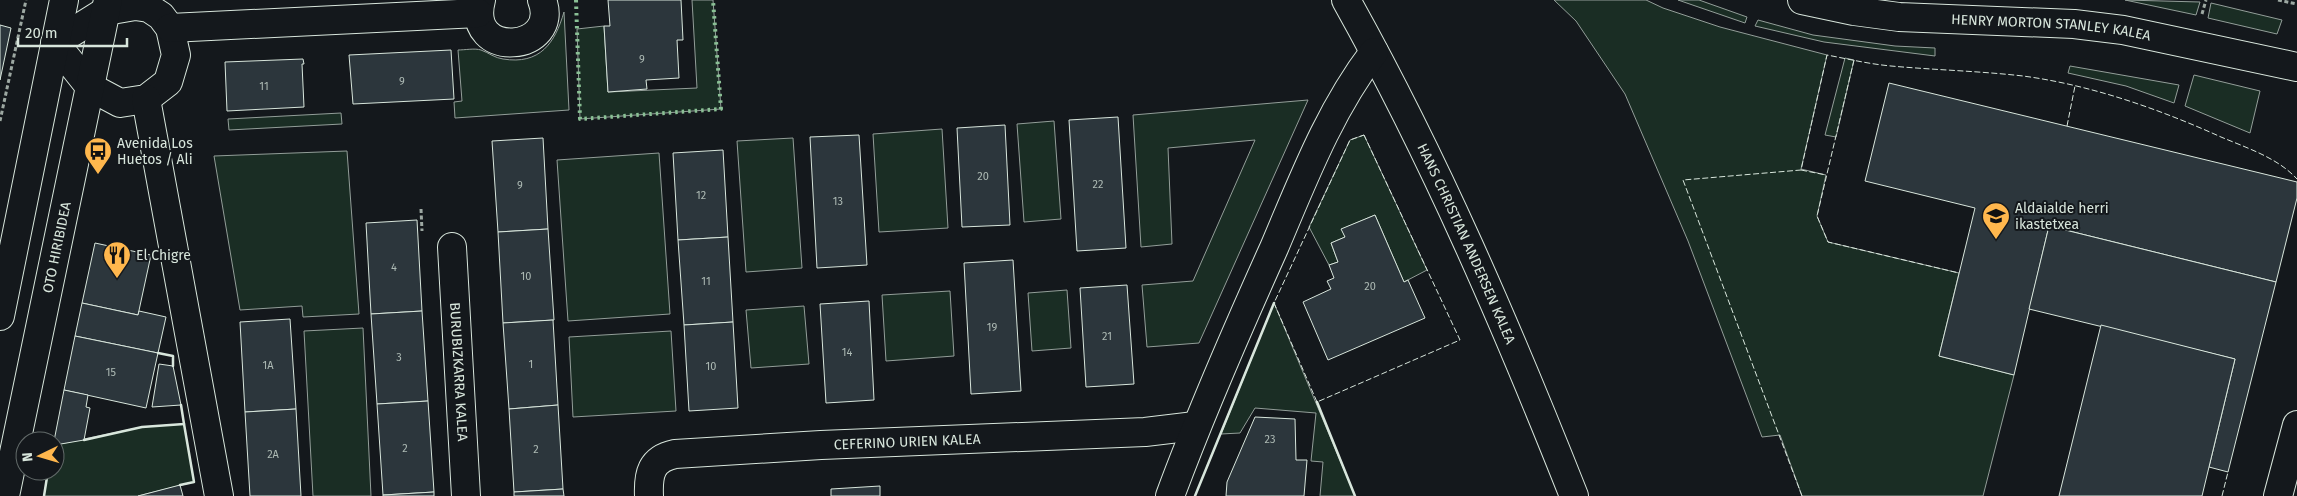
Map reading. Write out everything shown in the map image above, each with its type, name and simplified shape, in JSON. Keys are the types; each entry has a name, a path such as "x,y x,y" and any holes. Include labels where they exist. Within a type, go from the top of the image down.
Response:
{"street":[{"path":"0,316 64,0"},
{"path":"170,28 479,6 485,32 503,44 524,43 540,29 545,9 542,0"},
{"name":"HANS CHRISTIAN ANDERSEN KALEA","path":"1346,0 1435,173 1491,295 1574,496"},
{"name":"HENRY MORTON STANLEY KALEA","path":"1802,0 1854,11 1899,17 2074,24 2122,30 2297,68"},
{"path":"107,5 135,6 149,8 161,16 170,28 176,55 168,82 146,99 120,103 90,86 55,44 107,5"},
{"name":"OTO HIRIBIDEA","path":"5,496 107,5"},
{"path":"1170,496 1195,426 1326,127 1355,77 1374,52"},
{"path":"146,99 219,496"},
{"name":"BURUBIZKARRA KALEA","path":"452,247 466,496"},
{"path":"2278,496 2297,425"},
{"name":"CEFERINO URIEN KALEA","path":"649,496 648,480 652,469 664,456 675,454 821,445 1145,432 1195,426"}],"path":[{"path":"0,121 26,0"},
{"path":"2278,0 2297,4"}],"green space":[{"path":"692,0 713,0 721,109 580,119 577,29 604,26 608,92 697,88"},
{"path":"1554,0 1646,0 1663,8 1720,27 1827,55 1801,169 1826,175 1817,216 1828,242 1959,273 1939,356 2014,375 1983,496 1802,496 1780,435 1762,437 1688,241 1625,94 1576,21"},
{"path":"1678,0 1699,0 1747,17 1745,23"},
{"path":"2125,0 2200,2 2196,15"},
{"path":"2211,3 2282,20 2277,34 2208,18"},
{"path":"564,12 569,110 455,118 454,102 462,101 458,50 479,49 497,58 527,59 536,55 550,42 556,33"},
{"path":"1758,20 1813,35 1895,46 1935,48 1935,56 1824,42 1755,26"},
{"path":"1845,58 1854,60 1836,137 1825,135"},
{"path":"2070,66 2179,85 2174,103 2126,86 2068,73"},
{"path":"2194,75 2260,91 2250,133 2185,106"},
{"path":"1308,100 1199,343 1147,347 1142,285 1193,281 1255,140 1168,148 1172,244 1141,247 1133,115"},
{"path":"341,113 342,124 229,130 228,119"},
{"path":"1054,121 1061,219 1024,222 1017,124"},
{"path":"942,129 948,228 879,232 873,134"},
{"path":"1364,135 1427,270 1404,282 1375,215 1342,229 1345,237 1331,243 1338,262 1329,265 1309,227 1350,140"},
{"path":"793,138 802,268 746,272 737,141"},
{"path":"347,151 359,314 303,317 302,306 240,310 214,156"},
{"path":"659,153 670,314 568,321 557,160"},
{"path":"1067,290 1071,348 1032,351 1028,293"},
{"path":"950,291 954,356 886,361 882,295"},
{"path":"1274,303 1355,496 1320,496 1323,462 1311,461 1316,413 1255,408 1240,433 1221,434"},
{"path":"804,306 809,364 751,368 746,310"},
{"path":"363,328 371,496 313,496 304,331"},
{"path":"671,331 676,411 573,417 569,337"},
{"path":"184,424 194,482 138,496 44,496 46,481 65,481 65,443 142,427"}],"building":[{"path":"608,0 681,0 683,40 677,40 679,78 646,80 647,89 608,92 604,26 610,26"},
{"path":"0,25 11,28 0,80"},
{"path":"451,50 454,99 353,104 349,55"},
{"path":"303,59 304,107 227,111 225,62"},
{"path":"1889,83 2297,182 2297,198 2276,282 2049,226 2014,375 1939,356 1975,208 1865,181"},
{"path":"1118,117 1126,248 1077,251 1069,120"},
{"path":"1005,125 1010,225 962,227 957,128"},
{"path":"859,135 867,265 817,268 810,137"},
{"path":"543,138 548,229 498,232 492,141"},
{"path":"723,150 728,237 678,240 673,153"},
{"path":"1375,215 1404,282 1408,280 1425,318 1328,360 1303,302 1331,289 1327,281 1334,278 1329,265 1338,262 1331,243 1345,237 1341,229"},
{"path":"417,220 422,311 371,314 366,223"},
{"path":"2049,226 2276,282 2228,472 2209,467 2235,359 2029,309"},
{"path":"548,229 554,320 503,323 498,232"},
{"path":"728,237 733,322 684,325 678,240"},
{"name":"El Chigre","path":"95,243 151,255 138,315 82,303"},
{"path":"1013,260 1021,391 971,394 964,263"},
{"path":"1127,285 1134,384 1086,387 1080,288"},
{"path":"869,301 874,400 826,403 820,304"},
{"path":"82,303 138,315 139,311 166,317 158,353 75,336"},
{"path":"422,311 428,401 377,404 371,314"},
{"path":"290,319 296,409 245,412 240,322"},
{"path":"553,320 558,405 509,409 503,323"},
{"path":"733,322 738,408 689,411 684,325"},
{"path":"2101,325 2235,359 2202,496 2059,496"},
{"path":"75,336 158,353 146,408 64,390"},
{"path":"159,364 173,366 181,405 152,407"},
{"path":"64,390 88,395 86,407 90,408 84,440 65,443 65,431 56,431"},
{"path":"428,401 434,492 383,495 377,404"},
{"path":"558,405 563,489 514,492 509,409"},
{"path":"296,409 301,496 250,496 245,412"},
{"path":"1255,417 1295,419 1296,460 1307,460 1304,496 1226,496 1227,482"},
{"path":"180,485 183,496 138,496"},
{"path":"880,486 880,496 831,496 831,489"},
{"path":"563,489 564,496 514,496 514,492"},
{"path":"434,492 434,496 383,496 383,495"}],"hedge":[{"path":"576,0 580,119 721,109 713,0"}],"fence":[{"path":"1802,496 1683,180 1801,170 1827,55 1891,66 2023,76 2074,85 2124,99 2173,117 2271,159 2297,179"},
{"path":"1854,60 1817,216 1828,242 1959,273"},
{"path":"2067,126 2075,86"},
{"path":"1364,135 1460,340 1317,402 1274,303 1350,140 1364,135"},
{"path":"1801,170 1826,175"},
{"path":"2222,496 2228,472"}],"wall":[{"path":"1195,496 1274,303"},
{"path":"158,353 173,356 173,366"},
{"path":"1317,402 1355,496"},
{"path":"84,440 142,427 184,424 181,405"},
{"path":"180,485 194,482 184,424"},
{"path":"44,496 46,481"}],"place":[{"name":"Avenida Los Huetos / Ali","path":"98,175"},
{"name":"Aldaialde herri ikastetxea","path":"1996,240"},
{"name":"El Chigre","path":"117,279"}]}
